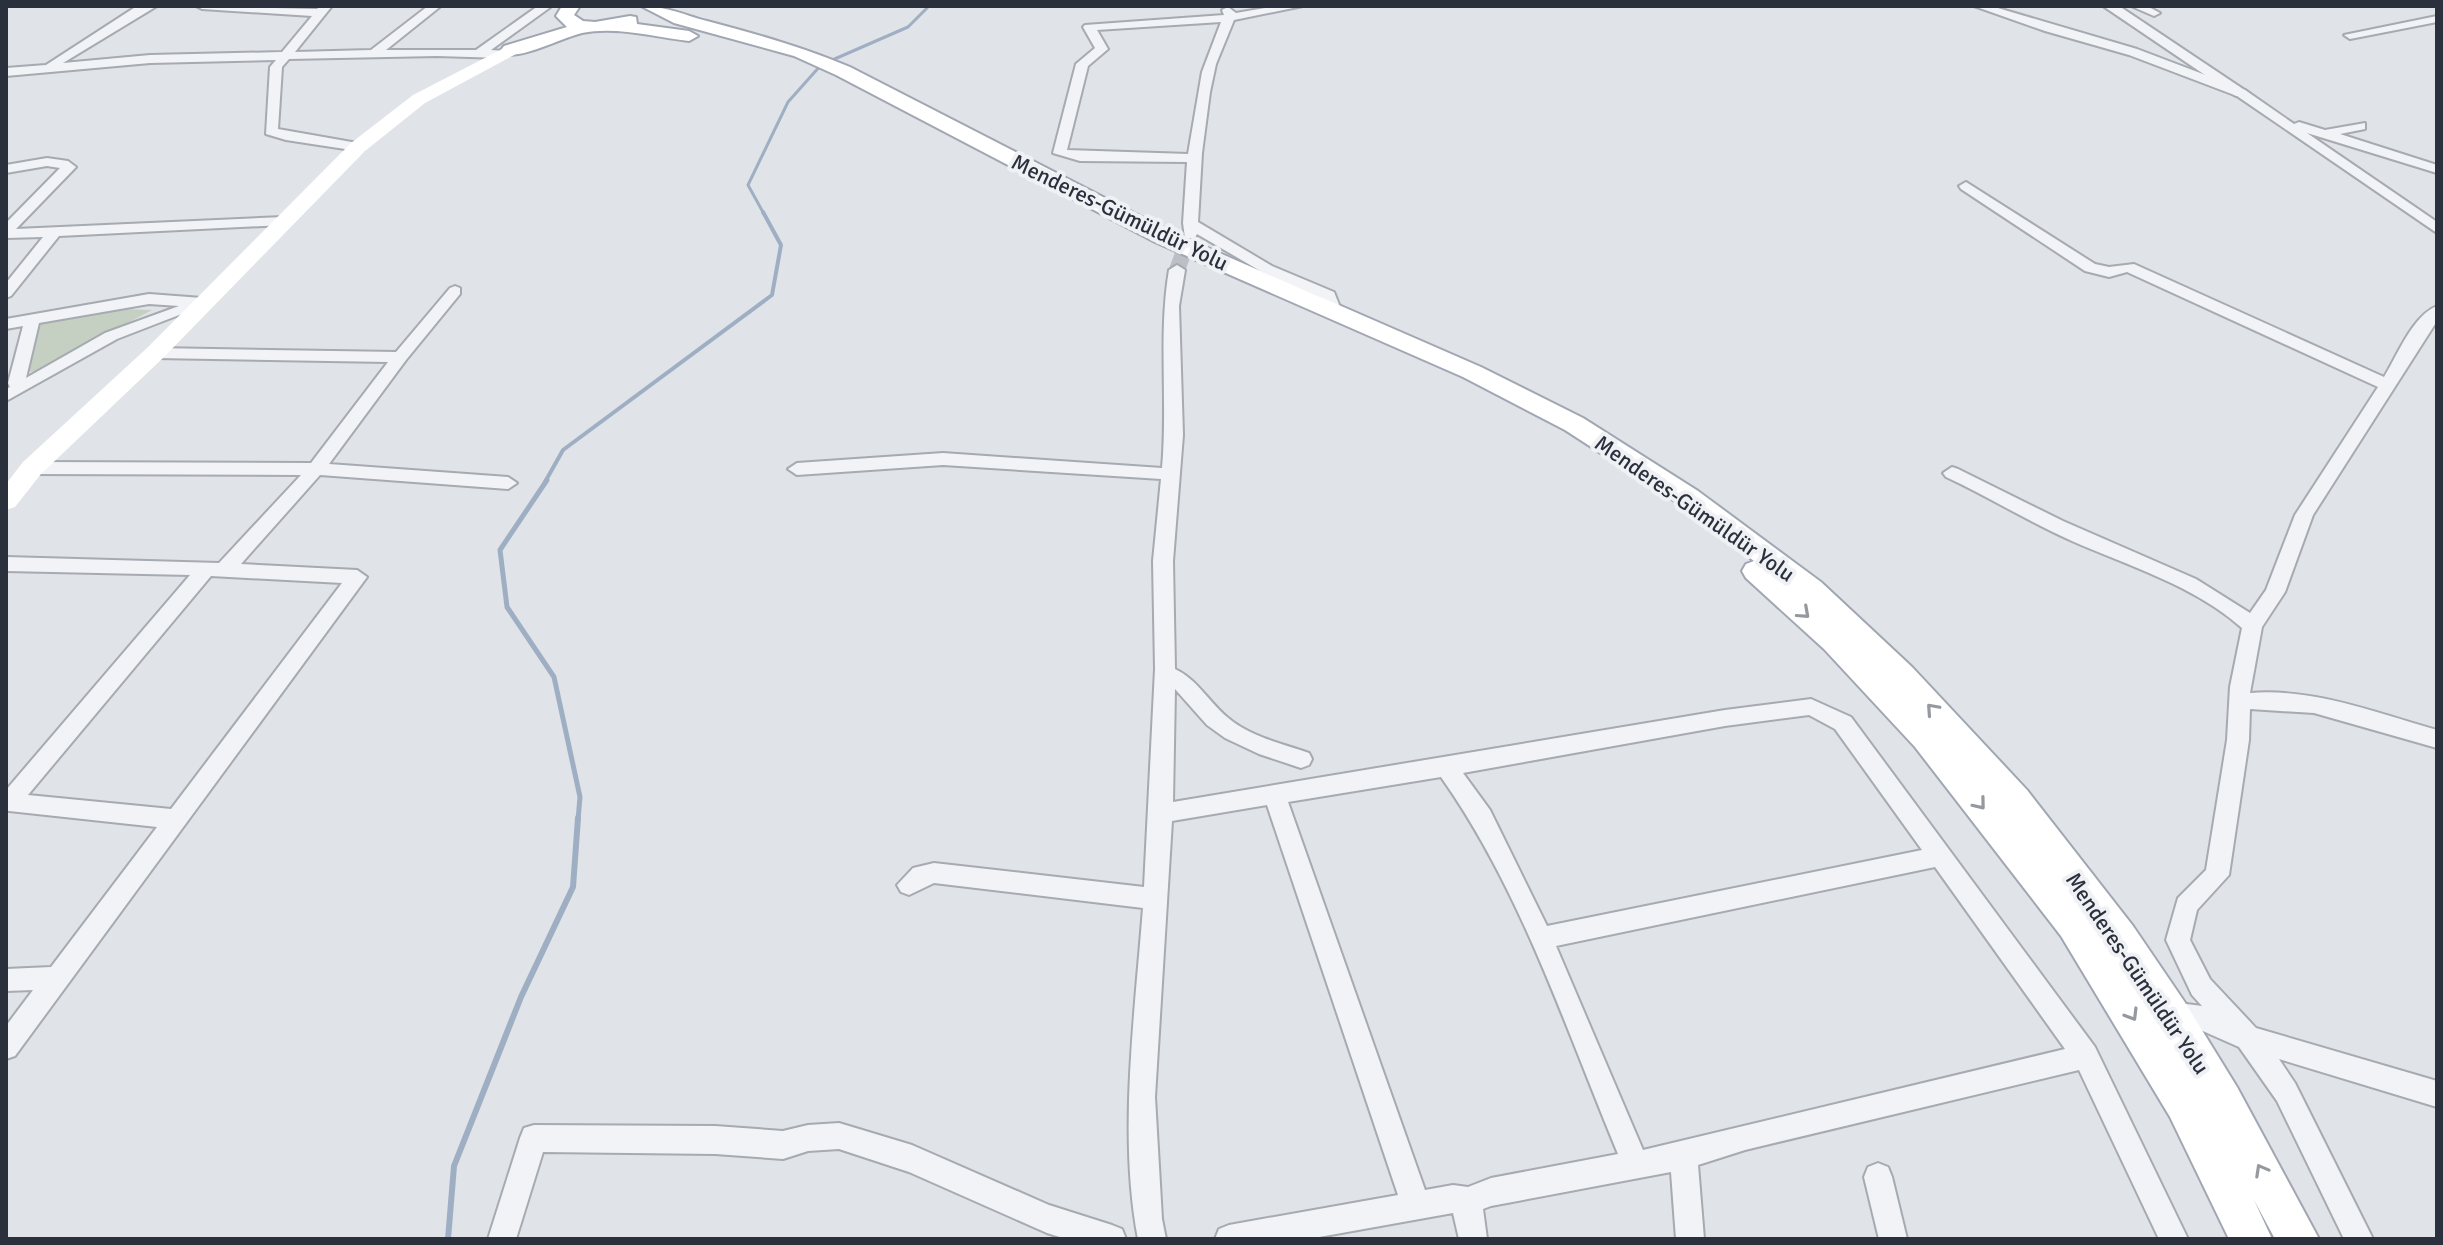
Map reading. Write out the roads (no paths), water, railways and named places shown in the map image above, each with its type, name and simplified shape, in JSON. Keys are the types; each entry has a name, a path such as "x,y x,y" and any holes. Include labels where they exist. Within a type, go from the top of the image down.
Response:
{"main road":[{"path":"612,26 638,18 650,6 680,19 795,56 837,75"},
{"path":"6,501 32,468 155,353 358,147 419,99 506,52 568,9 570,23 584,27"},
{"path":"506,52 584,27 612,26 722,41 795,56"},
{"name":"Menderes-Gümüldür Yolu","path":"837,75 1151,231 1472,372 1574,424 1688,497 1811,589 1901,675 2015,800 2120,938 2171,1014 2298,1239"},
{"name":"Menderes-Gümüldür Yolu","path":"837,75 1102,223 1462,384 1571,444 1734,553 1835,641 1926,738 2074,925 2184,1103 2251,1239"}],"street":[{"path":"49,68 105,29 151,6"},
{"path":"202,6 322,9"},
{"path":"372,55 435,6"},
{"path":"480,52 546,6"},
{"path":"1196,158 1067,156 1060,153 1059,147 1082,64 1102,49 1089,27 1297,6"},
{"path":"1980,6 2133,52 2241,93"},
{"path":"2110,6 2437,229"},
{"path":"2137,6 2154,13"},
{"path":"322,9 276,67 271,131 358,147"},
{"path":"1227,12 1197,119 1190,229 1267,269 1329,295 1334,312"},
{"path":"2350,35 2437,19"},
{"path":"6,72 150,59 506,52"},
{"path":"2280,120 2437,169"},
{"path":"2324,134 2360,126"},
{"path":"6,169 52,162 63,162 69,167 6,232"},
{"path":"1966,186 2090,268 2109,272 2129,267 2388,385"},
{"path":"6,232 283,221"},
{"path":"6,293 54,232"},
{"path":"1152,1239 1148,1219 1142,1097 1161,813 1165,673 1163,561 1174,403 1171,306 1177,270"},
{"path":"7,802 215,569 316,469 400,357 455,291"},
{"path":"6,324 149,299 202,303"},
{"path":"9,388 36,378 111,336 202,303"},
{"path":"2359,1239 2286,1092 2248,1038 2201,987 2178,940 2186,905 2217,875 2252,626 2275,592 2304,515 2419,332 2437,311"},
{"path":"9,388 32,320"},
{"path":"155,353 400,357"},
{"path":"797,469 943,459 1171,474"},
{"path":"32,468 159,466 316,469 508,483"},
{"path":"1952,473 1989,489 2055,526 2211,597 2242,614 2252,626"},
{"path":"6,564 215,569 357,577 6,1047"},
{"path":"1165,673 1183,681 1217,721 1269,750 1301,759"},
{"path":"2239,702 2268,698 2295,699 2437,739"},
{"path":"1161,813 1725,718 1811,707 1843,723 2086,1056 2174,1239"},
{"path":"1446,767 1482,817 1541,938 1636,1165"},
{"path":"1275,796 1416,1205"},
{"path":"7,802 175,819"},
{"path":"1541,938 1940,856"},
{"path":"909,885 921,875 934,873 1155,899"},
{"path":"6,980 58,978"},
{"path":"2171,1014 2197,1016 2248,1038 2437,1094"},
{"path":"1229,1239 1271,1235 1453,1199 1468,1201 1491,1192 1683,1156 1745,1137 2086,1056"},
{"path":"502,1239 534,1138 715,1140 783,1145 808,1138 839,1136 912,1159 1047,1219 1112,1239"},
{"path":"1683,1156 1690,1239"},
{"path":"1878,1177 1893,1239"},
{"path":"1468,1201 1473,1239"}],"waterway":[{"path":"830,61 908,27 929,6"},
{"path":"764,214 748,185 788,102 821,65"},
{"path":"545,482 563,450 772,295 781,245 763,212"},
{"path":"547,480 500,550 507,607 554,677 580,797 578,820"},
{"path":"448,1239 454,1166 521,997 573,887 578,818"}],"tunnel":[{"path":"1177,270 1190,235"}]}
